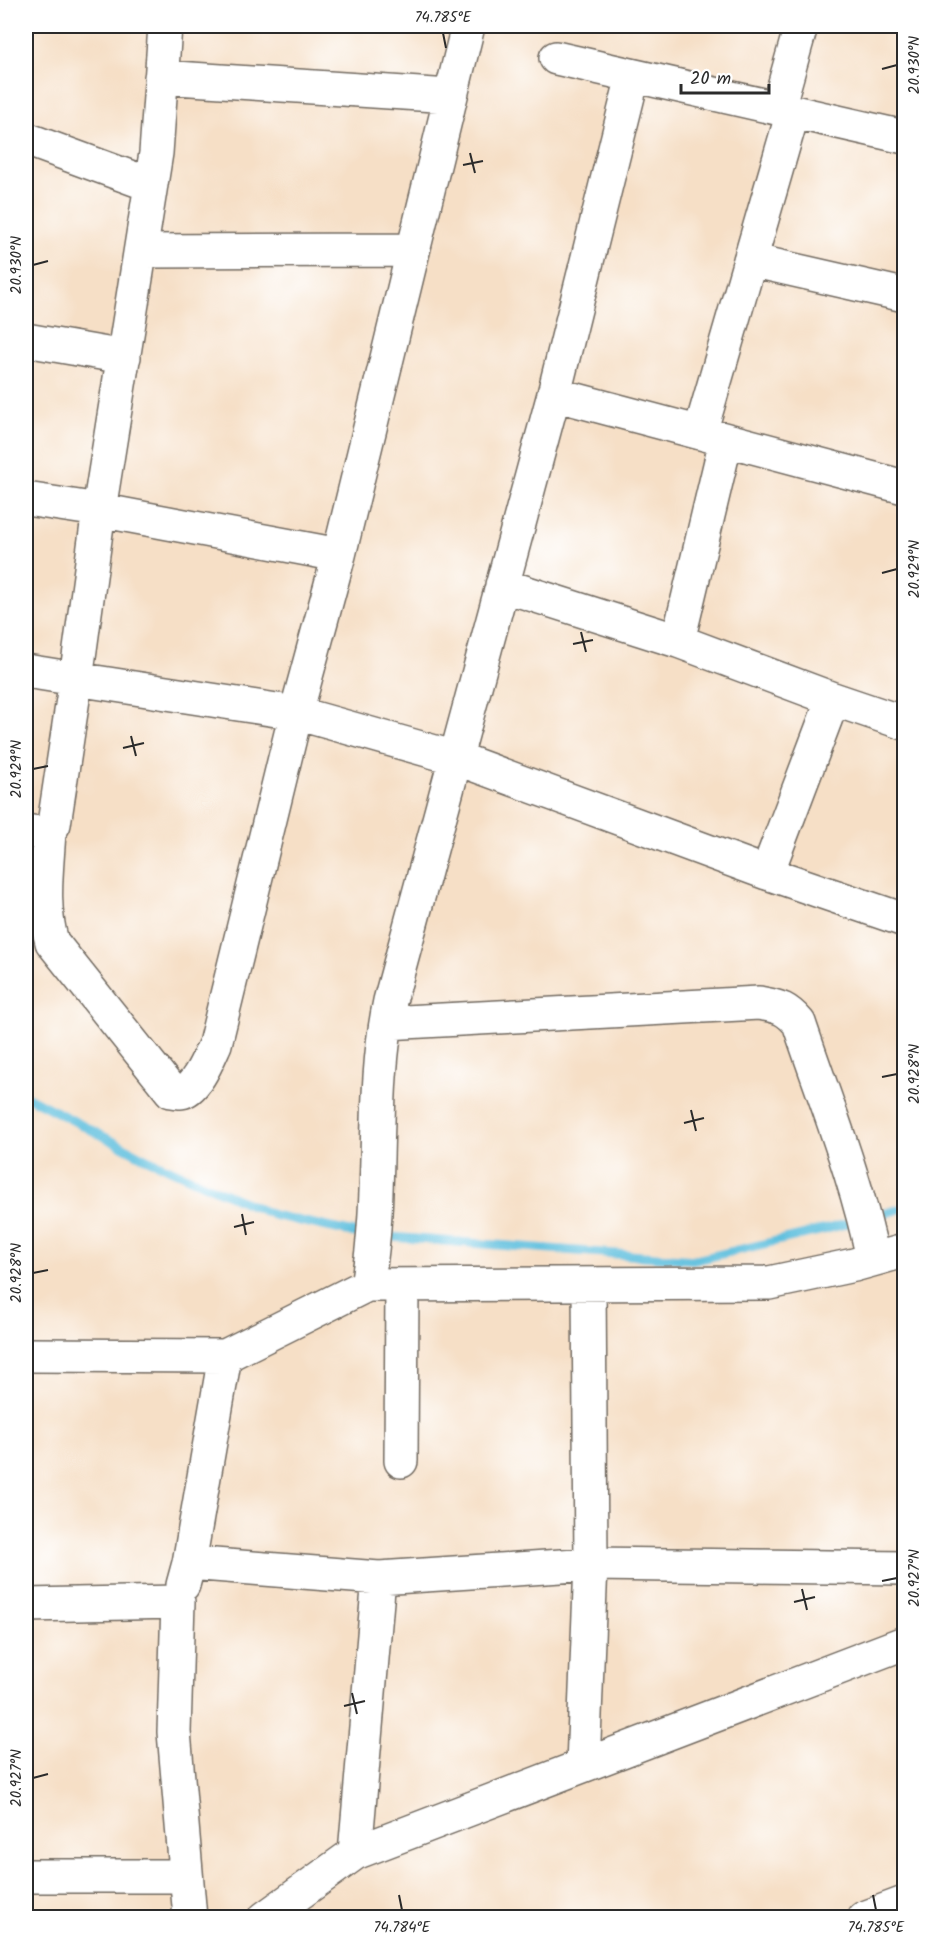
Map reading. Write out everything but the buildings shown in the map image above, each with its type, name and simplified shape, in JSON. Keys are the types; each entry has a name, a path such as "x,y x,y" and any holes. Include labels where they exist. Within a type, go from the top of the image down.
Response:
{"street":[{"path":"165,26 156,153 99,510 54,824 37,831 46,922 52,942 171,1091 180,1092 188,1089 204,1068 215,1044 296,713 339,555 468,26"},
{"path":"678,641 713,436 750,260 785,110 801,26"},
{"path":"556,58 904,137"},
{"path":"370,1271 375,1216 379,1090 386,1023 554,394 633,76"},
{"path":"161,77 450,96"},
{"path":"26,139 151,185"},
{"path":"141,251 412,250"},
{"path":"750,260 904,295"},
{"path":"26,340 124,357"},
{"path":"554,394 904,487"},
{"path":"26,499 99,510 339,555"},
{"path":"502,585 678,641 904,723"},
{"path":"26,671 296,713 456,758 767,873 904,920"},
{"path":"767,873 833,699"},
{"path":"386,1023 759,1003 789,1011 799,1023 854,1187 870,1244"},
{"path":"870,1244 904,1251 904,1263"},
{"path":"370,1271 402,1285 769,1283 855,1265 870,1244"},
{"path":"26,1355 225,1356 370,1271"},
{"path":"583,1765 591,1564 590,1284"},
{"path":"401,1461 402,1285"},
{"path":"190,1917 174,1732 178,1602 189,1563 225,1356"},
{"path":"189,1563 380,1578 591,1564 904,1568"},
{"path":"355,1853 380,1578"},
{"path":"26,1605 178,1602"},
{"path":"265,1917 355,1853 904,1643"},
{"path":"26,1876 186,1876"},
{"path":"864,1917 904,1903"}],"waterway":[{"path":"26,1096 145,1158 273,1215 364,1235 696,1260 904,1208"}]}
